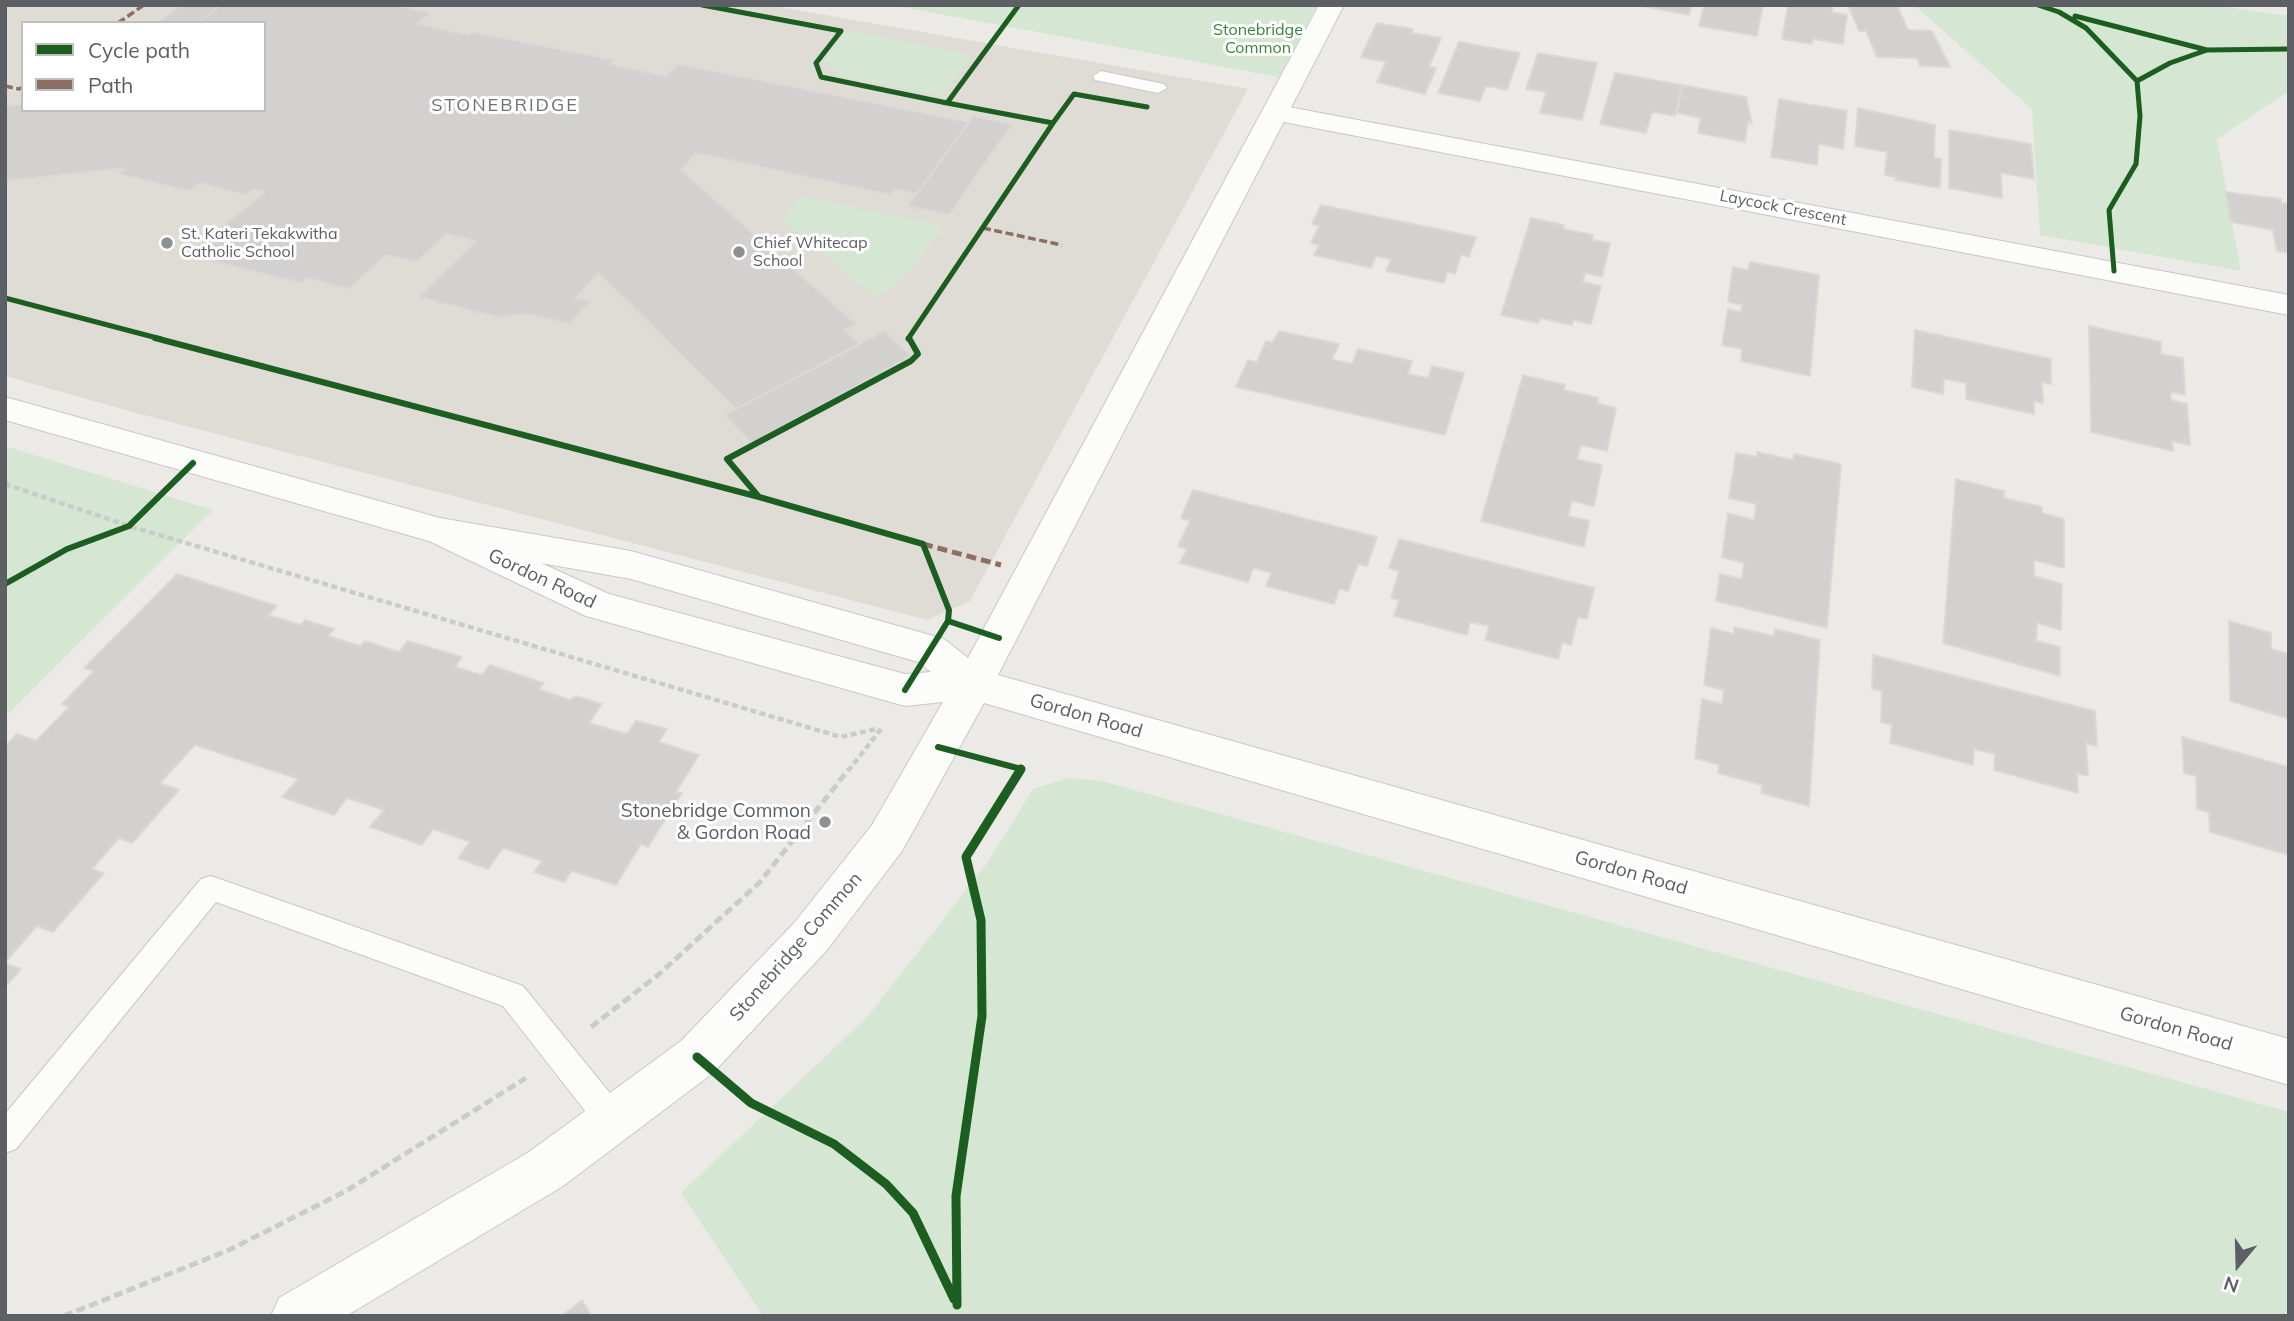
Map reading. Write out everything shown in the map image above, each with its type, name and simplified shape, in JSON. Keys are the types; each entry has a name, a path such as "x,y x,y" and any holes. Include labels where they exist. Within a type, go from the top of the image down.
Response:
{"street":[{"name":"Stonebridge Common","path":"297,1316 535,1176 697,1057 811,936 887,838 974,684 1278,113 1332,5"},
{"name":"Laycock Crescent","path":"1278,113 2289,305"},
{"name":"Gordon Road","path":"5,408 440,531 612,609 905,690 974,684 2289,1062"}],"lane":[{"path":"1101,76 1158,88"},
{"path":"5,1138 211,888 513,996 611,1119"}],"path":[{"path":"5,484 129,526 841,737 881,728 760,882 658,975 510,1091 346,1191 229,1250 64,1316"},
{"path":"129,526 138,517"}],"shaded area":[{"name":"Chief Whitecap School","path":"5,5 768,5 1248,89 970,601 927,620 140,414 5,376"}],"green space":[{"name":"Stonebridge Common","path":"891,5 1317,5 1279,77"},
{"path":"1914,5 2214,5 2289,16 2289,91 2217,139 2241,271 2040,235 2032,109"},
{"path":"847,31 973,55 942,96 840,76 825,61 827,54"},
{"path":"802,196 943,227 906,275 875,297 782,219"},
{"path":"5,446 213,510 5,717"},
{"path":"1069,778 1102,781 2289,1112 2289,1316 763,1316 681,1193 868,1016 988,862 1033,789"}],"building":[{"path":"182,5 221,5 200,21 160,21"},
{"path":"221,5 394,5 431,13 417,24 469,35 473,32 614,60 610,64 666,76 678,64 969,122 917,194 895,189 891,195 696,153 681,170 856,324 844,330 861,344 736,409 599,273 575,298 590,301 570,324 527,314 497,317 419,297 476,241 446,234 417,262 386,255 349,289 306,278 301,283 188,255 265,192 253,189 246,195 199,183 189,191 119,174 126,168 5,181 5,106 21,104 21,112 266,112 266,21 200,21"},
{"path":"1638,5 1692,5 1689,15"},
{"path":"1704,5 1763,5 1757,36 1699,26"},
{"path":"1788,5 1833,5 1832,12 1847,15 1843,44 1813,39 1812,44 1782,39"},
{"path":"1848,5 1897,5 1908,30 1932,31 1950,67 1920,66 1917,58 1877,57 1866,31 1859,31"},
{"path":"1377,23 1413,29 1411,33 1441,38 1429,67 1436,68 1425,94 1377,82 1386,62 1361,57"},
{"path":"1459,42 1520,53 1507,90 1486,86 1480,101 1438,93"},
{"path":"1538,53 1597,63 1582,120 1540,113 1546,92 1526,89"},
{"path":"1615,73 1682,85 1675,116 1652,112 1646,133 1600,124"},
{"path":"1682,85 1746,97 1752,124 1748,121 1745,142 1698,133 1701,118 1677,113"},
{"path":"1779,99 1847,111 1843,149 1819,144 1817,165 1771,157"},
{"path":"1858,108 1935,125 1934,158 1941,159 1940,188 1895,180 1896,177 1885,175 1887,152 1855,146"},
{"path":"973,116 1012,124 949,215 908,206"},
{"path":"1949,130 2031,144 2034,179 2001,173 2002,198 1949,188"},
{"path":"2225,192 2281,199 2281,203 2289,204 2289,253 2277,251 2273,230 2231,222"},
{"path":"1321,205 1476,237 1469,257 1461,255 1455,274 1447,272 1444,283 1386,271 1391,259 1376,256 1371,268 1314,255 1319,245 1311,243 1319,226 1312,224"},
{"path":"1531,218 1564,225 1563,229 1593,235 1592,240 1610,243 1602,277 1585,273 1583,282 1601,286 1591,324 1573,320 1572,325 1540,318 1538,323 1501,315"},
{"path":"1750,262 1819,275 1810,376 1741,361 1742,349 1722,345 1728,309 1741,312 1742,305 1728,302 1733,267 1748,270"},
{"path":"2089,326 2161,342 2161,354 2183,358 2185,395 2171,392 2171,400 2187,404 2190,445 2172,441 2173,451 2091,432"},
{"path":"1915,330 2051,359 2051,384 2042,382 2043,403 2034,401 2034,414 1966,399 1966,383 1944,379 1943,394 1912,387"},
{"path":"884,331 911,356 752,443 725,415"},
{"path":"1279,331 1339,344 1332,359 1352,364 1358,349 1412,361 1408,374 1428,378 1432,366 1464,373 1445,435 1236,387 1248,360 1257,362 1266,341 1273,342"},
{"path":"1523,375 1565,385 1564,390 1598,398 1597,403 1616,408 1607,451 1581,445 1577,459 1602,465 1594,506 1572,501 1568,516 1589,521 1584,547 1481,521"},
{"path":"1757,452 1793,460 1794,454 1841,464 1827,628 1716,601 1720,574 1742,579 1744,563 1722,557 1728,513 1754,520 1756,504 1729,498 1736,453 1757,457"},
{"path":"1956,479 2004,491 2004,498 2042,507 2042,513 2064,519 2064,568 2034,560 2034,576 2062,584 2061,630 2037,623 2036,641 2060,647 2060,676 1943,643"},
{"path":"1193,490 1377,537 1367,566 1358,564 1348,591 1339,589 1334,604 1266,586 1271,573 1253,568 1248,582 1180,563 1187,549 1178,546 1190,521 1181,518"},
{"path":"1399,539 1594,588 1587,619 1578,617 1571,645 1562,642 1558,659 1485,640 1489,626 1470,622 1467,635 1394,616 1399,600 1391,598 1399,571 1389,568"},
{"path":"177,574 277,606 268,615 301,625 305,620 334,629 328,636 360,646 365,641 399,652 408,641 462,657 455,667 482,675 490,665 544,683 539,689 570,700 575,696 602,704 589,723 627,734 636,721 667,729 659,742 699,755 676,792 682,793 648,847 641,844 616,885 572,871 564,882 534,872 542,861 503,848 488,869 458,858 470,842 433,829 422,845 370,827 384,810 347,798 334,815 282,797 298,779 195,745 160,783 179,790 132,843 119,838 92,869 104,873 53,932 37,926 5,962 5,746 17,734 36,741 69,707 62,704 94,671 84,668"},
{"path":"2229,621 2271,633 2271,649 2289,654 2289,719 2230,701"},
{"path":"1734,627 1774,636 1775,629 1820,640 1809,806 1761,793 1762,785 1718,773 1719,765 1695,758 1702,699 1722,704 1724,690 1704,685 1711,628 1734,634"},
{"path":"1873,655 2095,711 2097,746 2086,743 2088,776 2077,773 2078,793 1994,770 1995,754 1974,749 1973,765 1890,743 1892,725 1881,722 1882,691 1872,689"},
{"path":"2182,737 2289,767 2289,855 2210,832 2209,812 2197,809 2196,776 2184,773"},
{"path":"5,963 21,969 5,987"},
{"path":"582,1300 591,1316 562,1316"}],"marked path":[{"path":"121,21 144,5"},
{"path":"5,86 21,88"},
{"path":"983,228 1062,245"},
{"path":"923,544 1001,565"}],"cycle path":[{"path":"702,5 841,31 816,63 821,77 947,103"},
{"path":"1019,5 947,103 1053,123 1074,94 1147,107"},
{"path":"2038,5 2059,12 2086,28 2137,81 2140,116 2136,164 2109,210 2114,271"},
{"path":"2075,16 2207,50"},
{"path":"2137,81 2170,63 2207,50 2289,49"},
{"path":"948,621 949,610 923,544 759,497 727,459 911,361 918,354 908,339 1053,123"},
{"path":"5,298 759,497"},
{"path":"5,584 67,549 129,526 193,463"},
{"path":"905,690 948,621 999,638"},
{"path":"938,747 1021,769 966,857 981,920 982,1016 956,1196 957,1305"},
{"path":"697,1057 751,1103 834,1144 886,1184 913,1213 954,1299"}],"place":[{"name":"St. Kateri Tekakwitha Catholic School","path":"167,243"},
{"name":"Chief Whitecap School","path":"739,252"},
{"name":"Stonebridge Common & Gordon Road","path":"825,822"}],"district":[{"name":"STONEBRIDGE","path":"505,106"}]}
